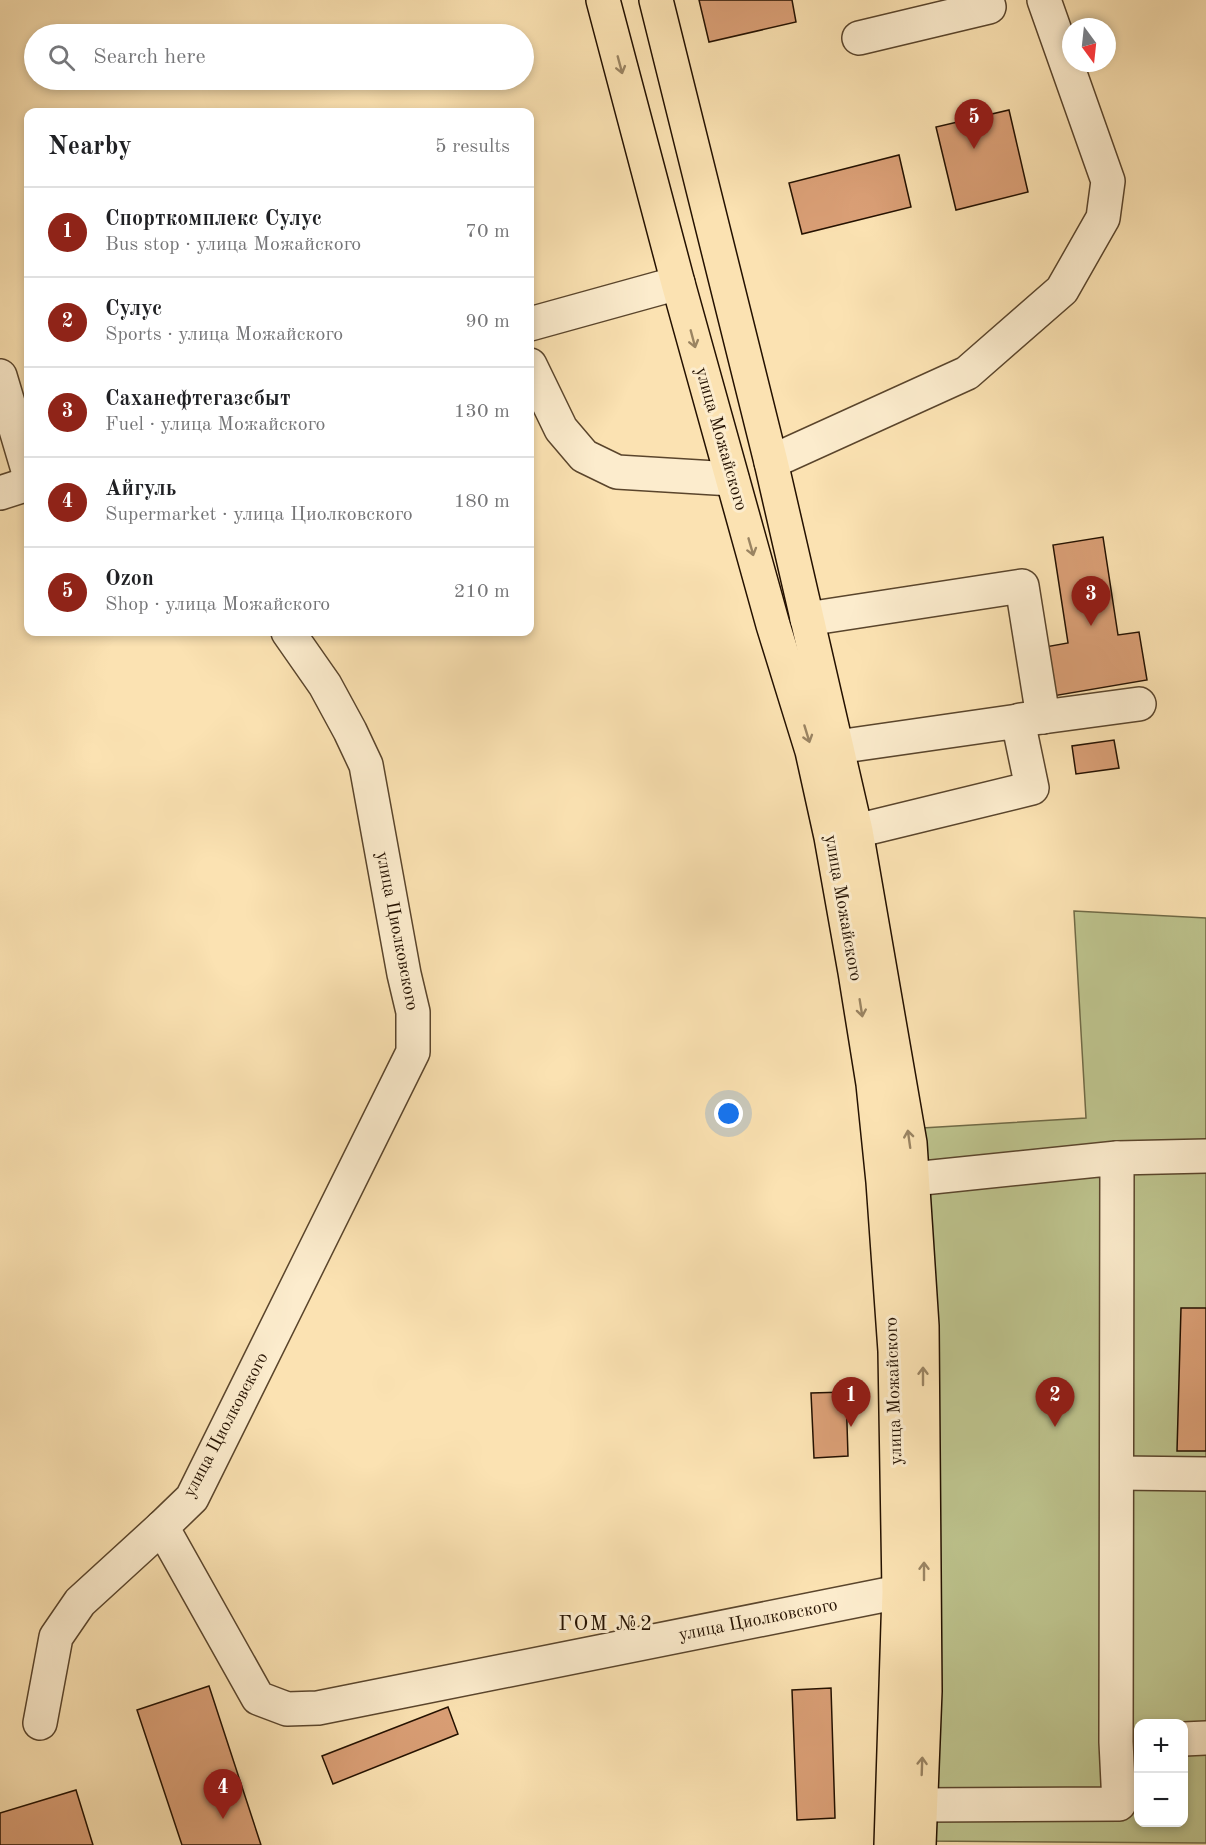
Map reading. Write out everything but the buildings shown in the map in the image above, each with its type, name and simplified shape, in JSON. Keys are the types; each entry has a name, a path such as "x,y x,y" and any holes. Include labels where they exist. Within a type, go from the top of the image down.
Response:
{"main road":[{"name":"улица Можайского","path":"603,0 732,479 773,625 812,751 831,837 873,1084 883,1182 895,1351 900,1592 891,1845"},
{"name":"улица Можайского","path":"656,0 771,462 856,831 910,1143 922,1326 925,1691 919,1845"}],"street":[{"path":"859,38 989,7 987,0"},
{"path":"771,462 967,373 1062,290 1103,218 1108,181 1044,0"},
{"path":"534,323 678,283"},
{"path":"534,372 561,429 584,456 616,472 732,479"},
{"path":"0,376 24,457"},
{"path":"0,493 24,485"},
{"path":"807,619 1022,586 1032,788 856,831"},
{"name":"улица Циолковского","path":"291,636 325,685 366,765 413,1012 413,1052 192,1498 162,1527 258,1698 286,1709 318,1708 900,1592"},
{"path":"837,747 1139,704"},
{"path":"913,1179 1117,1158 1206,1156"},
{"path":"920,1805 1119,1803 1127,1741 1118,1473 1117,1158"},
{"path":"1118,1473 1206,1474"},
{"path":"40,1723 56,1636 80,1602 162,1527"},
{"path":"1188,1739 1206,1738"}],"green space":[{"path":"1074,911 1206,918 1206,1843 924,1841 889,1130 1086,1118"}],"place":[{"name":"Ozon","path":"974,149"},
{"name":"Саханефтегазсбыт","path":"1091,626"},
{"name":"Спорткомплекс Сулус","path":"851,1427"},
{"name":"Сулус","path":"1055,1427"},
{"name":"Айгуль","path":"223,1819"}],"district":[{"name":"ГОМ №2","path":"606,1624"}]}
